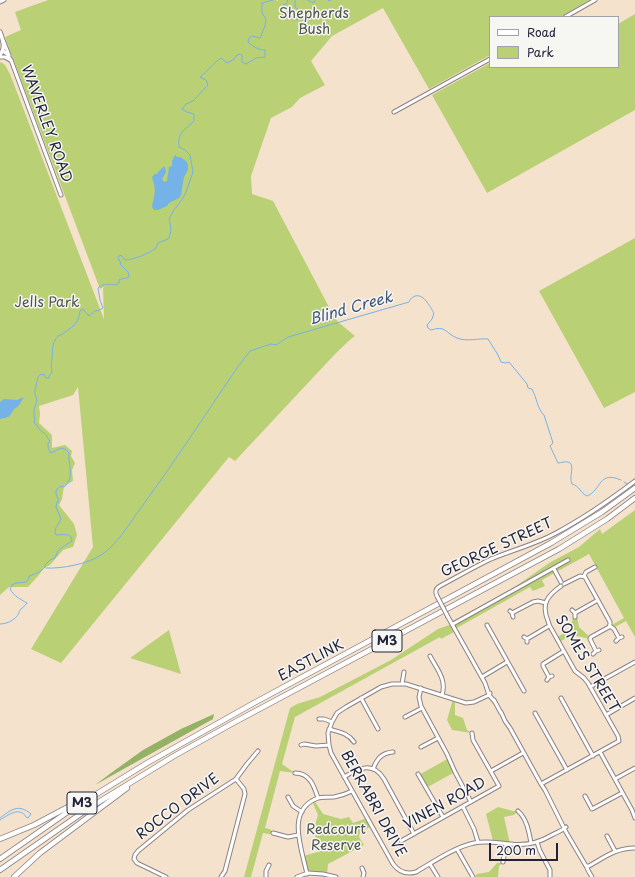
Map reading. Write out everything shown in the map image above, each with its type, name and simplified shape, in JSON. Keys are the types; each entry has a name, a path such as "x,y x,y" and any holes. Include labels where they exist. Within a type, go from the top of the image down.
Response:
{"highway":[{"name":"EASTLINK","path":"0,859 75,807 166,751 551,543 586,522 635,488"},
{"name":"EASTLINK","path":"0,870 70,821 174,756 559,549 607,519 635,498"},
{"path":"0,839 34,825 166,751"},
{"path":"14,877 45,849 125,789 137,778"},
{"path":"19,877 28,863"}],"main road":[{"name":"WAVERLEY ROAD","path":"0,32 4,46 3,51"},
{"path":"0,56 3,51"}],"street":[{"path":"0,2 4,0"},
{"path":"567,16 595,0"},
{"name":"WAVERLEY ROAD","path":"2,38 6,44 61,195"},
{"name":"WAVERLEY ROAD","path":"3,51 7,54 11,61"},
{"path":"0,56 11,61"},
{"path":"394,112 489,60"},
{"name":"GEORGE STREET","path":"592,877 588,866 582,859 544,792 506,718 495,702 493,696 489,694 488,687 448,617 436,591 438,587 486,562 542,540 557,532 584,516 635,481"},
{"path":"452,624 568,560"},
{"path":"554,569 562,584 580,576 584,576 595,567"},
{"path":"584,576 610,622 610,626 614,629 619,639"},
{"name":"SOMES STREET","path":"541,784 619,741 606,714 590,687 585,679 575,671 549,626 545,613 546,603 552,592 562,584"},
{"path":"574,613 598,600"},
{"path":"512,613 533,602 537,601 546,603"},
{"path":"487,625 524,691"},
{"path":"526,639 549,626"},
{"path":"596,652 590,638 610,626"},
{"path":"549,678 543,664 564,652"},
{"path":"430,656 443,680 444,688 442,695"},
{"path":"482,677 507,662"},
{"path":"590,687 635,662"},
{"path":"402,684 404,672"},
{"name":"BERRABRI DRIVE","path":"489,694 474,702 466,703 409,684 392,684 381,687 340,711 329,729 328,745 344,777 393,864 403,874 414,872 465,845 493,841 517,845 537,842 564,827"},
{"path":"421,688 419,697 422,708 449,757 455,773 471,802"},
{"path":"361,698 378,729"},
{"path":"562,698 593,756"},
{"path":"606,714 635,698"},
{"path":"405,717 422,708"},
{"path":"535,713 567,770"},
{"path":"320,719 332,722"},
{"path":"329,729 351,737 354,742"},
{"path":"472,733 473,740 491,771 524,753"},
{"path":"421,747 438,738"},
{"path":"301,745 328,745"},
{"name":"ROCCO DRIVE","path":"160,876 137,863 134,859 134,855 188,810 236,779 258,751"},
{"path":"373,769 377,759 380,756 385,753 393,752"},
{"path":"600,752 635,818"},
{"path":"344,777 361,768 373,769 378,772 383,778 414,834"},
{"path":"615,779 635,768"},
{"name":"VINEN ROAD","path":"401,841 499,786 491,771"},
{"path":"295,773 301,773 309,779 314,786 318,798"},
{"path":"418,774 443,817"},
{"path":"221,877 225,871 245,794 245,790 236,779"},
{"path":"307,874 298,835 298,823 302,812 309,804 318,798 339,796 352,791"},
{"path":"585,796 592,809 622,793"},
{"path":"288,797 292,805 302,812"},
{"path":"462,807 474,829 478,842"},
{"path":"518,811 528,829 531,843"},
{"path":"273,833 288,837 298,835"},
{"path":"606,836 615,851"},
{"path":"537,842 550,870 551,877"},
{"path":"503,862 506,844"},
{"path":"457,848 473,877"},
{"path":"588,866 615,851 624,848 635,848"},
{"path":"430,864 438,877"},
{"path":"266,877 266,871 269,865"},
{"path":"362,868 364,877"},
{"path":"297,877 307,874 323,874 336,877"},
{"path":"160,876 166,877"}],"green space":[{"path":"48,0 590,0 562,16 489,16 489,56 429,89 383,8 332,36 311,61 325,85 300,98 292,107 271,118 251,176 252,194 273,201 330,309 338,322 355,336 336,353 235,461 229,457 61,663 31,649 93,547 78,387 73,395 39,406 39,423 52,435 52,448 65,445 72,451 71,456 75,463 72,470 73,481 64,486 62,499 59,505 74,524 77,535 73,547 63,550 50,565 44,568 28,587 9,587 0,595 1,62 5,65 10,74 104,319 103,288 105,286 100,289 5,37 21,30 15,12"},
{"path":"635,14 635,110 487,193 432,95 489,64 489,68 619,68 619,23"},
{"path":"635,238 635,392 604,408 539,291"},
{"path":"635,510 635,637 626,621 613,628 610,626 624,618 589,554 542,580 545,586 533,591 530,587 455,629 456,631 441,639 440,637 295,717 282,764 295,773 280,771 265,828 270,829 273,833 263,833 251,877 244,877 290,708 297,704 320,697 391,660 438,629 452,624 451,622 512,589 549,563 579,547 600,529 602,534"},
{"path":"577,616 579,627 591,638 572,635 559,642 557,637 570,630 573,617"},
{"path":"169,630 181,674 130,658"},
{"path":"453,699 455,700 455,715 463,718 467,730 472,733 452,730 447,720"},
{"path":"214,714 213,719 95,785 143,750 181,729"},
{"path":"449,758 455,772 426,788 419,775"},
{"name":"Redcourt Reserve","path":"314,800 323,814 341,819 349,817 353,823 367,818 372,826 360,832 359,837 364,845 328,864 327,874 307,874 303,856 318,852 314,828 318,815 312,801"},
{"path":"498,807 518,811 514,815 504,817 510,844 493,841 486,814"},
{"path":"503,862 499,866 498,877 475,877 477,874 489,872 497,863"}],"water":[{"path":"175,155 185,160 188,164 188,170 184,177 181,195 167,206 154,210 152,207 155,189 152,177 163,167 165,167 166,172 162,179 164,182 167,181 169,167 172,166 172,161"},
{"path":"24,397 19,406 14,409 9,416 0,419 0,402 4,399 17,400"}],"waterway":[{"path":"0,624 7,623 14,619 27,603 13,594 10,589 12,585 26,582 29,576 42,570 50,560 55,558 57,552 72,541 68,535 56,535 55,533 61,519 56,507 57,502 59,501 56,490 61,486 64,487 69,480 69,453 65,449 61,448 51,453 48,446 50,441 35,424 34,410 37,400 35,390 38,377 44,374 46,378 49,378 52,372 51,363 54,342 58,336 74,325 78,319 80,311 83,309 89,316 96,310 98,311 103,308 98,288 109,284 115,285 119,283 119,280 129,277 128,272 120,264 121,262 119,261 118,257 121,255 125,260 137,258 156,248 158,243 168,239 171,229 169,219 183,198 193,172 190,155 179,147 179,138 182,132 194,121 194,114 182,109 186,104 193,101 208,85 206,80 200,77 221,58 227,63 240,54 242,55 242,62 246,64 256,58 265,57 265,50 256,48 248,42 249,38 252,36 260,38 266,19 262,13 262,3 273,0"},
{"path":"287,0 288,1 286,4 283,5 282,11 285,11 293,20 303,19 302,12 295,7 295,0"},
{"path":"308,0 311,2 315,2 315,0"},
{"name":"Blind Creek","path":"46,568 67,567 89,561 101,555 112,546 165,474 250,351 271,344 276,345 288,337 409,302 413,297 417,296 420,296 426,300 434,313 432,319 427,325 428,328 431,330 440,328 461,339 488,339 501,362 509,362 527,384 528,388 532,389 544,415 553,443 550,446 558,463 567,462 571,464 572,484 577,486 587,496 592,493 604,479 608,477 621,480"},
{"name":"Blind Creek","path":"624,482 633,487"},
{"path":"0,818 11,810 18,808 31,814 28,818 21,812 14,812 0,820"}],"park label":[{"name":"Shepherds Bush","path":"314,22"},
{"name":"Jells Park","path":"47,303"}]}
